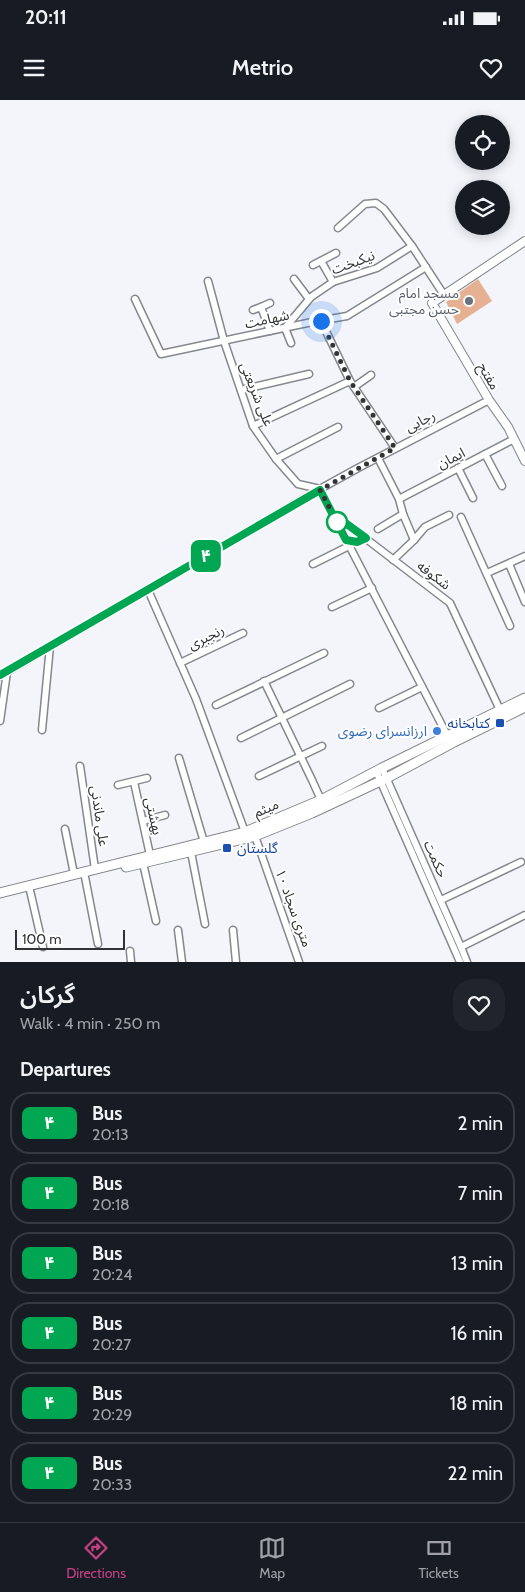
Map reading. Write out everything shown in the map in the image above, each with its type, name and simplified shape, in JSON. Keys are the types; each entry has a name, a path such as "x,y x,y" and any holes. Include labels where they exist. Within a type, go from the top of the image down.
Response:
{"main road":[{"name":"میثم","path":"0,898 74,874 246,832 320,800 525,698"},
{"name":"میثم","path":"0,892 85,877 255,836 312,813 384,779 525,707"}],"street":[{"path":"338,228 364,204 376,203 384,209 412,246 444,295 525,241"},
{"name":"نیکبخت","path":"285,328 309,299 333,282 377,268 412,246"},
{"path":"313,265 336,252"},
{"path":"321,261 333,282"},
{"name":"شهامت","path":"135,298 161,354 347,316 426,267"},
{"path":"294,279 309,299"},
{"name":"علی شریعتی","path":"208,281 224,341 253,426 276,459 298,484 320,490"},
{"name":"مفتح","path":"444,295 432,303 489,400 508,427 525,461"},
{"path":"253,310 270,303"},
{"path":"261,307 270,331"},
{"path":"321,321 352,384 395,448"},
{"path":"285,328 291,343"},
{"path":"241,390 309,374"},
{"path":"253,426 371,375"},
{"name":"رجایی","path":"0,676 320,490 395,448 489,400"},
{"path":"276,459 338,427"},
{"name":"ایمان","path":"399,498 514,439"},
{"path":"485,454 502,486"},
{"name":"شکوفه","path":"378,458 399,498 403,514 414,540 425,527 449,515"},
{"path":"458,468 473,498"},
{"path":"320,490 447,736"},
{"name":"شکوفه","path":"333,514 450,603 500,710"},
{"path":"378,529 403,514"},
{"path":"461,517 510,626"},
{"path":"313,564 347,543 357,542 366,538"},
{"path":"393,560 414,540"},
{"path":"487,573 525,556"},
{"path":"508,564 525,602"},
{"path":"332,608 372,588"},
{"path":"148,590 196,699 246,832"},
{"name":"رنجبری","path":"180,663 243,633"},
{"path":"42,730 50,646"},
{"path":"216,705 324,653"},
{"path":"0,721 7,672"},
{"path":"264,681 320,800"},
{"path":"241,738 350,684"},
{"path":"379,708 422,686"},
{"path":"259,776 322,746"},
{"path":"179,758 204,842"},
{"name":"علی ماندنی","path":"80,766 95,869"},
{"name":"حکمت","path":"379,769 441,900 467,962"},
{"path":"118,785 147,778"},
{"name":"حکمت","path":"384,779 460,962"},
{"name":"بهشتی","path":"134,782 150,855"},
{"path":"143,822 166,815"},
{"path":"66,829 74,874"},
{"name":"۱۰ متری سجاد","path":"255,836 299,961"},
{"path":"191,852 205,924"},
{"path":"441,900 521,862"},
{"path":"143,863 156,921"},
{"path":"85,877 98,944"},
{"path":"29,888 43,947"},
{"path":"461,947 525,915"},
{"path":"178,930 182,962"},
{"path":"233,930 236,962"},
{"path":"130,951 131,962"},
{"path":"291,962 299,961"}],"building":[{"name":"مسجد امام حسن مجتبی","path":"478,279 492,301 457,324 446,302"}],"bus line":[{"name":"۴","path":"0,675 320,490 346,540 357,542 366,538 344,522"}],"place":[{"name":"مسجد امام حسن مجتبی","path":"469,301"},
{"name":"کتابخانه","path":"500,723"},
{"name":"ارزانسرای رضوی","path":"437,731"},
{"name":"گلستان","path":"227,848"}],"route":[{"path":"321,321 350,381 395,448 320,490 337,522"}]}
